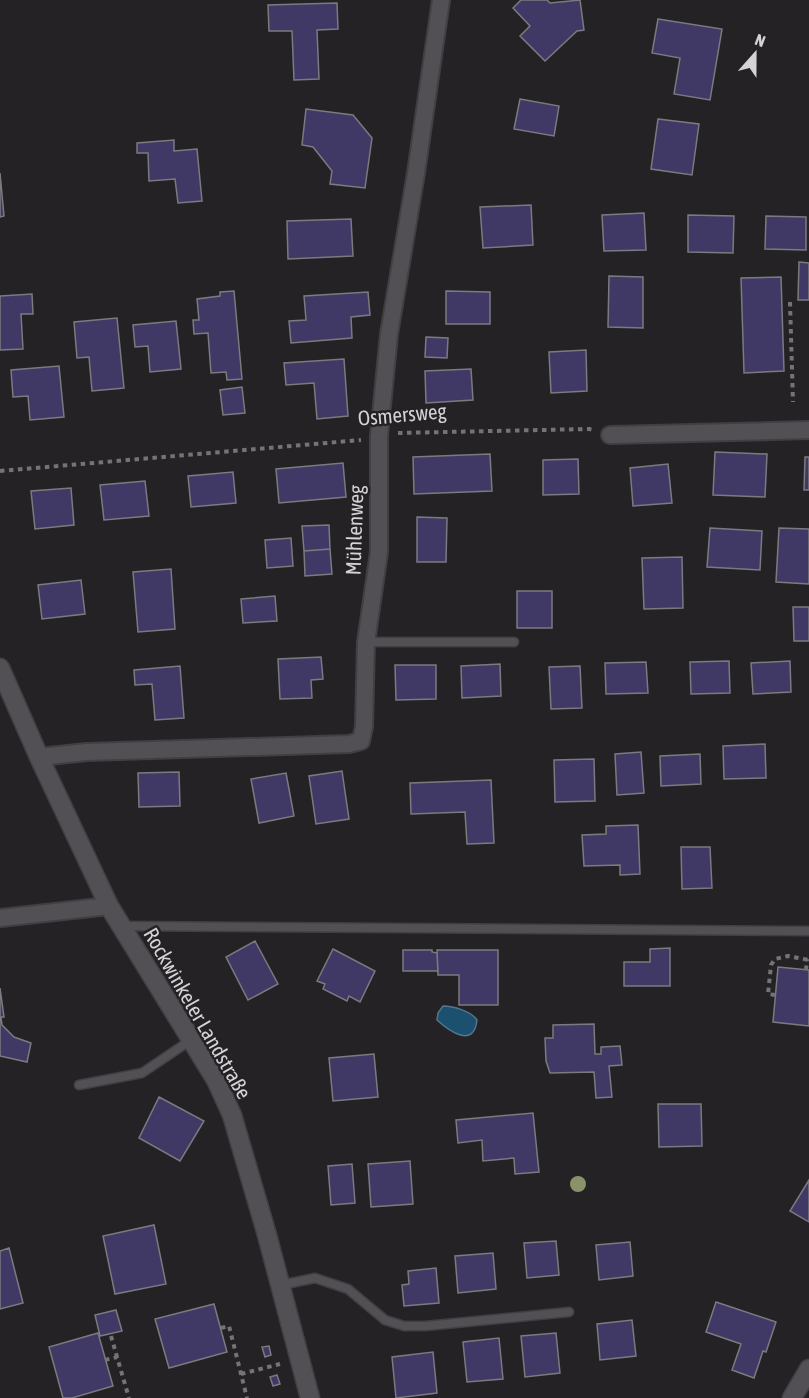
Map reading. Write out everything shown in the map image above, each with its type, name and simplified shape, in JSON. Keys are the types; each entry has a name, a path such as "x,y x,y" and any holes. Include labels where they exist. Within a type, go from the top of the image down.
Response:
{"main road":[{"name":"Rockwinkeler Landstraße","path":"0,668 109,906 216,1080 232,1114 310,1398"},
{"path":"792,1398 809,1369"}],"street":[{"name":"Mühlenweg","path":"39,757 87,752 349,744 361,741 364,727 366,642 379,552 379,436 389,334 416,173 441,0"},
{"path":"610,435 809,430"},
{"path":"0,918 109,906"}],"lane":[{"path":"366,642 514,642"},
{"path":"120,926 809,931"},
{"path":"79,1085 142,1073 191,1040"},
{"path":"280,1286 315,1278 348,1289 385,1320 404,1326 569,1312"}],"path":[{"path":"790,302 793,402"},
{"name":"Osmersweg","path":"0,471 355,441 394,433 590,429 610,435"},
{"path":"775,995 768,994 771,965 774,958 788,956 808,959 806,970"},
{"path":"221,1328 229,1326 247,1398"},
{"path":"111,1336 129,1398"},
{"path":"105,1360 117,1357"},
{"path":"241,1374 300,1359"}],"water":[{"path":"443,1006 471,1014 477,1020 471,1034 460,1035 437,1020 438,1013"}],"building":[{"path":"521,0 547,0 550,3 580,0 584,30 577,31 545,61 520,36 530,26 513,8"},
{"path":"337,3 338,29 317,30 319,79 294,80 292,31 269,31 268,5"},
{"path":"658,19 722,29 710,100 674,94 680,58 652,53"},
{"path":"520,99 559,106 554,136 514,129"},
{"path":"306,109 353,115 372,138 365,188 330,184 332,171 313,147 302,145"},
{"path":"658,119 699,124 692,175 651,169"},
{"path":"174,140 174,151 197,149 202,201 178,203 175,179 149,181 148,153 137,153 137,143"},
{"path":"0,173 4,216 0,217"},
{"path":"531,205 533,245 483,248 480,207"},
{"path":"644,213 646,250 604,251 602,215"},
{"path":"688,215 734,216 733,253 688,252"},
{"path":"766,216 806,217 806,250 765,249"},
{"path":"351,219 353,256 288,259 287,221"},
{"path":"799,262 809,263 809,300 798,300"},
{"path":"609,276 643,277 643,328 608,327"},
{"path":"781,277 784,371 744,373 741,278"},
{"path":"234,291 242,379 227,380 226,372 211,373 208,333 194,334 193,320 199,320 197,299 220,296 220,292"},
{"path":"446,291 490,292 490,324 446,324"},
{"path":"368,292 370,315 351,317 352,338 291,343 289,321 306,320 304,296"},
{"path":"32,294 33,314 21,314 23,349 0,350 0,296"},
{"path":"117,318 124,388 92,391 89,357 77,358 74,322"},
{"path":"176,321 181,369 150,372 148,346 135,347 133,325"},
{"path":"426,337 448,338 447,358 425,357"},
{"path":"586,350 587,391 551,393 549,352"},
{"path":"344,359 348,416 317,419 314,383 286,385 284,363"},
{"path":"59,366 64,417 30,420 28,396 13,397 11,370"},
{"path":"471,369 473,400 426,403 425,371"},
{"path":"242,387 245,413 223,415 220,390"},
{"path":"715,452 767,454 765,497 713,495"},
{"path":"490,454 492,491 414,494 413,457"},
{"path":"805,457 809,457 809,490 804,490"},
{"path":"578,459 579,494 543,495 543,460"},
{"path":"343,463 346,497 279,503 276,469"},
{"path":"668,464 672,503 633,506 630,468"},
{"path":"233,472 236,503 191,507 188,476"},
{"path":"145,481 149,516 104,520 100,485"},
{"path":"71,488 74,525 35,529 31,491"},
{"path":"417,517 447,518 446,562 417,562"},
{"path":"329,525 330,549 304,551 302,526"},
{"path":"710,528 762,531 760,570 707,567"},
{"path":"779,528 809,529 809,584 776,582"},
{"path":"291,538 293,566 267,568 265,540"},
{"path":"330,549 332,574 305,576 304,551"},
{"path":"682,557 683,608 644,609 642,558"},
{"path":"171,569 175,629 138,632 133,572"},
{"path":"81,580 85,614 42,619 38,585"},
{"path":"517,591 552,591 552,628 517,628"},
{"path":"275,596 277,621 243,623 241,599"},
{"path":"793,607 809,607 809,641 794,641"},
{"path":"321,657 323,679 311,680 312,698 280,699 278,659"},
{"path":"729,661 730,693 691,694 690,662"},
{"path":"790,661 791,692 753,694 751,663"},
{"path":"646,662 648,693 606,694 605,663"},
{"path":"500,664 501,696 462,698 461,666"},
{"path":"395,665 436,665 436,699 396,700"},
{"path":"180,666 184,718 155,720 152,684 135,685 134,670"},
{"path":"580,666 582,708 551,709 549,667"},
{"path":"765,744 766,778 724,779 723,746"},
{"path":"641,752 644,793 617,795 615,754"},
{"path":"700,754 701,784 661,786 660,756"},
{"path":"594,759 595,801 555,802 554,760"},
{"path":"342,771 349,819 316,824 309,776"},
{"path":"179,772 180,806 139,807 138,773"},
{"path":"286,773 294,816 259,823 251,779"},
{"path":"491,780 494,843 467,844 465,812 411,814 410,783"},
{"path":"638,825 640,874 620,875 620,865 584,866 582,835 606,834 606,826"},
{"path":"681,847 710,847 712,888 682,889"},
{"path":"255,941 278,984 248,1000 226,957"},
{"path":"670,948 670,986 624,986 624,962 650,962 650,949"},
{"path":"333,949 375,971 360,1002 349,996 347,1001 323,989 325,984 317,981"},
{"path":"403,950 432,950 437,953 438,971 403,971"},
{"path":"437,950 498,950 498,1005 459,1005 459,975 438,975"},
{"path":"778,967 809,970 809,1026 773,1022"},
{"path":"0,988 4,1017 1,1017 2,1025 14,1037 31,1043 27,1062 0,1056"},
{"path":"594,1024 595,1054 601,1054 601,1047 620,1046 622,1065 609,1066 612,1097 596,1098 594,1072 550,1073 546,1061 545,1038 553,1038 553,1025"},
{"path":"374,1054 378,1097 333,1101 329,1058"},
{"path":"159,1097 204,1121 180,1161 139,1138"},
{"path":"658,1104 701,1104 702,1146 659,1147"},
{"path":"533,1113 539,1172 515,1174 514,1158 483,1161 482,1140 458,1143 456,1120"},
{"path":"410,1161 413,1204 371,1207 368,1164"},
{"path":"352,1164 355,1203 331,1205 328,1166"},
{"path":"809,1180 809,1222 790,1211"},
{"path":"154,1225 166,1284 115,1294 103,1236"},
{"path":"556,1241 559,1275 527,1278 524,1243"},
{"path":"630,1242 633,1276 599,1280 596,1245"},
{"path":"9,1248 23,1303 0,1309 0,1251"},
{"path":"493,1253 496,1289 458,1293 455,1256"},
{"path":"436,1268 439,1303 404,1306 402,1285 409,1284 408,1271"},
{"path":"716,1302 776,1322 754,1378 732,1370 741,1344 706,1332"},
{"path":"214,1304 227,1352 169,1368 155,1319"},
{"path":"116,1310 122,1331 100,1336 95,1315"},
{"path":"632,1320 636,1356 600,1360 597,1324"},
{"path":"98,1333 113,1386 72,1398 63,1398 49,1347"},
{"path":"556,1333 560,1373 525,1377 521,1336"},
{"path":"499,1338 503,1379 467,1382 463,1342"},
{"path":"269,1346 271,1355 265,1357 262,1347"},
{"path":"433,1352 437,1393 396,1398 392,1357"},
{"path":"277,1375 280,1384 273,1386 270,1377"}]}
